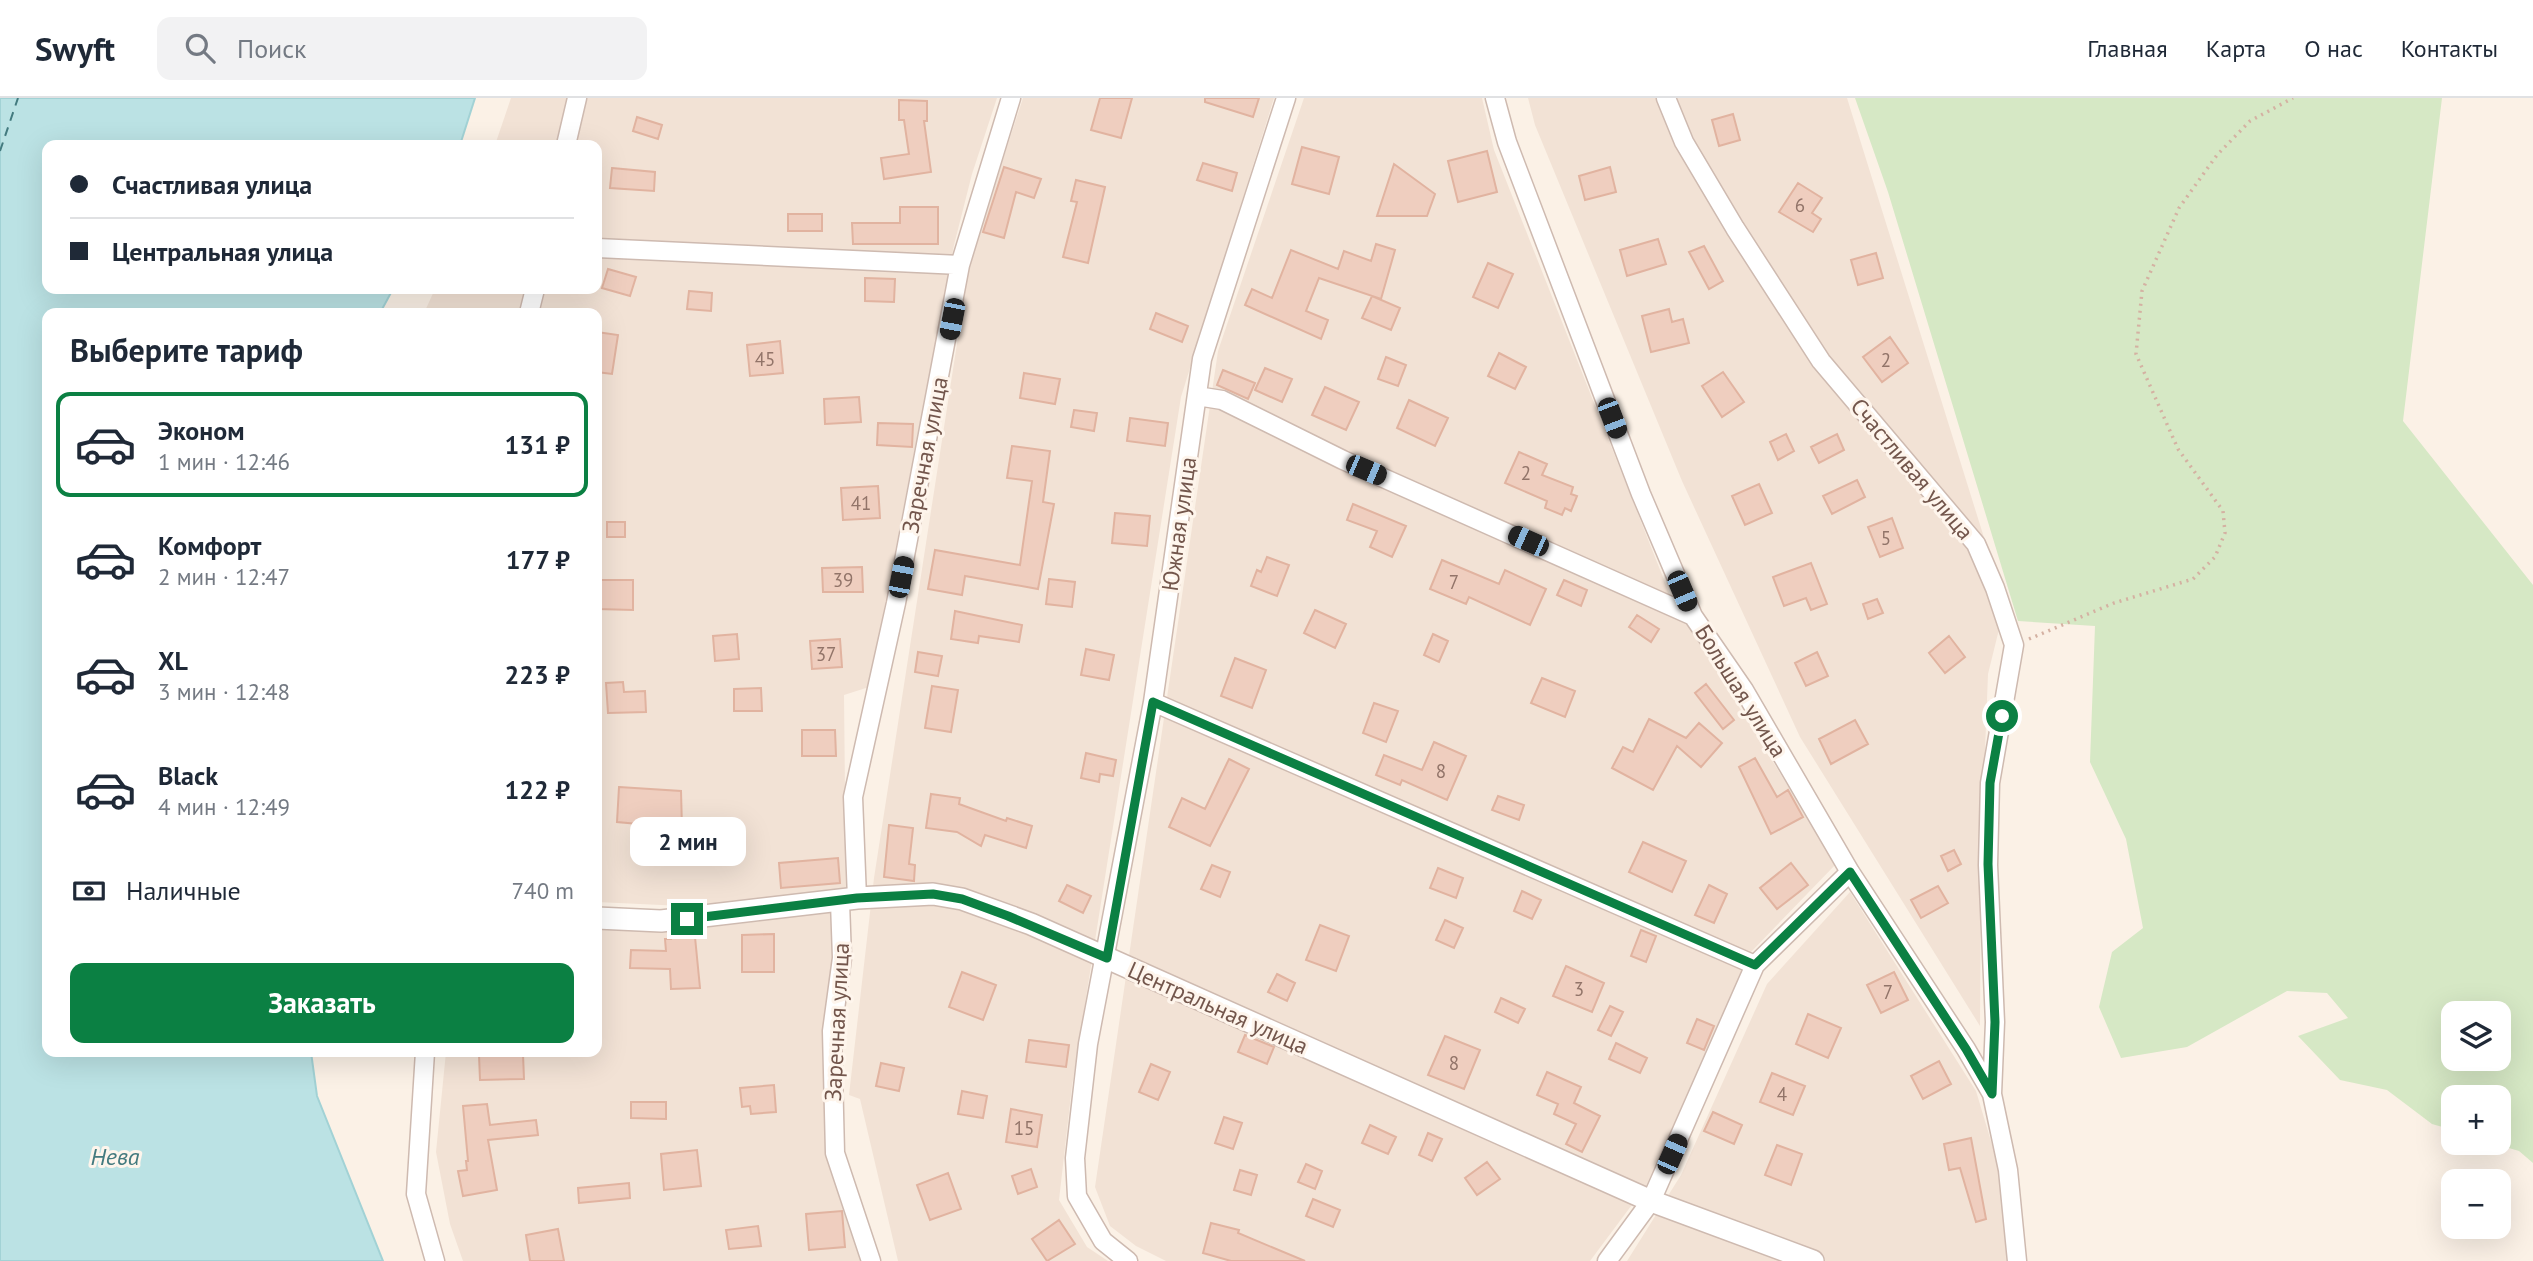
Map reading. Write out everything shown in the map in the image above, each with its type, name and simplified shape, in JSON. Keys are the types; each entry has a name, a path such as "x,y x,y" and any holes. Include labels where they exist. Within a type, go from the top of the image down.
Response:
{"street":[{"path":"567,140 577,98"},
{"name":"Заречная улица","path":"871,1261 835,1153 832,1031 849,900 853,797 896,603 960,265 1011,98"},
{"name":"Южная улица","path":"1128,1261 1103,1241 1077,1196 1075,1157 1088,1044 1107,958 1153,702 1202,359 1286,98"},
{"name":"Большая улица","path":"1495,98 1507,142 1631,468 1693,616 1744,690 1850,872 1966,1049 1992,1094 2008,1170 2017,1261"},
{"name":"Счастливая улица","path":"1666,98 1684,142 1821,361 1976,544 1996,588 2014,645 1990,783 1988,864 1995,1022 1992,1094"},
{"path":"602,248 960,265"},
{"path":"1197,396 1222,400 1343,460 1693,616"},
{"path":"1153,702 1755,965"},
{"path":"1607,1261 1651,1201 1755,965 1850,872"},
{"name":"Центральная улица","path":"602,918 661,921 849,900 933,894 962,899 1031,924 1651,1201 1813,1261"},
{"path":"425,1057 416,1194 426,1239 435,1261"}],"path":[{"path":"2014,645 2113,603 2193,579 2215,557 2225,533 2223,511 2178,449 2136,354 2142,291 2179,208 2217,155 2250,121 2293,98"}],"shaded area":[{"path":"511,98 997,98 972,174 954,245 869,687 844,695 846,891 683,906 602,902 602,308 426,308 433,294 602,294 602,140 497,140"},
{"path":"1023,98 1274,98 1181,397 1072,1086 1059,1200 1087,1247 1108,1261 898,1261 860,1099 849,1095 874,878 970,260"},
{"path":"1304,98 1482,98 1494,150 1670,595 1836,864 1751,952 1646,1186 1590,1261 1166,1261 1136,1246 1110,1226 1095,1187 1218,351"},
{"path":"1528,98 1847,98 2005,605 1988,674 1981,853 1980,1026 1800,737 1682,481 1535,125"},
{"path":"1850,892 1976,1091 1999,1168 2008,1261 1627,1261 1681,1175 1767,984"},
{"path":"832,912 832,957 822,1034 826,1157 862,1261 463,1261 450,1224 436,1152 446,1057 602,1057 602,928 704,928"}],"green space":[{"path":"1855,98 2442,98 2403,421 2533,585 2533,1163 2519,1151 2511,1149 2511,1085 2441,1085 2441,1127 2432,1124 2387,1090 2340,1080 2298,1036 2348,1018 2327,993 2287,991 2187,1047 2121,1058 2099,1007 2112,952 2143,928 2126,839 2090,762 2095,626 2018,621 1888,192"}],"water":[{"name":"Нева","path":"0,98 475,98 462,140 42,140 42,294 390,294 383,308 42,308 42,1057 312,1057 317,1096 383,1261 0,1261"}],"building":[{"path":"1100,98 1132,98 1121,138 1091,130"},
{"path":"1205,98 1259,98 1253,117 1205,102"},
{"path":"899,100 927,101 927,121 924,121 931,172 884,179 881,158 909,154 904,120 899,120"},
{"path":"1733,114 1740,140 1719,146 1712,120"},
{"path":"637,117 662,125 658,139 633,131"},
{"path":"1302,147 1339,157 1329,194 1292,184"},
{"path":"1487,151 1497,192 1458,202 1448,161"},
{"path":"1203,163 1237,173 1232,191 1197,180"},
{"path":"1394,164 1435,194 1427,216 1377,216"},
{"path":"1004,167 1041,179 1034,198 1016,192 1004,238 983,232"},
{"path":"1610,167 1616,192 1585,200 1579,176"},
{"path":"612,168 655,172 654,191 610,188"},
{"path":"1076,180 1105,187 1088,263 1063,257 1077,202 1071,201"},
{"path":"1798,183 1822,198 1812,213 1821,219 1813,232 1779,212"},
{"path":"900,207 938,207 938,244 853,244 852,223 900,223"},
{"path":"788,214 822,214 822,231 788,231"},
{"path":"1658,239 1666,264 1627,276 1620,250"},
{"path":"1376,244 1395,250 1381,299 1319,278 1306,311 1328,320 1321,339 1245,305 1252,289 1272,298 1291,250 1338,269 1344,251 1371,261"},
{"path":"1704,246 1723,281 1709,289 1689,252"},
{"path":"1876,253 1883,278 1858,285 1851,260"},
{"path":"1488,263 1513,274 1498,308 1473,297"},
{"path":"608,269 636,277 630,296 602,288"},
{"path":"865,278 895,279 894,302 865,301"},
{"path":"689,291 712,293 711,311 687,309"},
{"path":"1372,296 1400,308 1391,330 1362,318"},
{"path":"1669,309 1672,322 1683,319 1689,343 1651,352 1642,316"},
{"path":"1156,313 1188,326 1182,342 1150,329"},
{"path":"602,333 618,335 612,374 602,373"},
{"path":"1890,337 1908,363 1882,382 1863,357"},
{"path":"780,341 783,373 750,376 747,345"},
{"path":"1499,353 1526,367 1515,389 1488,376"},
{"path":"1386,357 1406,365 1398,386 1378,379"},
{"path":"1265,368 1292,379 1282,402 1255,390"},
{"path":"1223,370 1255,383 1248,399 1217,385"},
{"path":"1723,372 1744,402 1722,417 1702,386"},
{"path":"1024,373 1060,379 1055,404 1020,398"},
{"path":"1325,387 1359,402 1346,430 1312,415"},
{"path":"859,397 861,422 825,424 824,399"},
{"path":"1409,400 1448,418 1435,446 1397,428"},
{"path":"1074,410 1097,413 1094,431 1071,427"},
{"path":"1130,418 1168,423 1165,446 1127,441"},
{"path":"878,423 913,424 912,447 877,445"},
{"path":"1786,434 1794,451 1778,460 1770,442"},
{"path":"1837,434 1844,450 1819,463 1811,447"},
{"path":"1012,446 1050,451 1043,502 1054,504 1038,589 965,576 962,595 928,589 935,550 1020,565 1032,481 1007,478"},
{"path":"1519,452 1547,464 1542,475 1573,487 1571,494 1577,496 1571,511 1565,508 1562,515 1545,508 1547,501 1505,483"},
{"path":"1857,480 1865,497 1832,514 1823,496"},
{"path":"1759,484 1772,513 1745,525 1732,496"},
{"path":"878,486 880,518 843,520 841,488"},
{"path":"1353,504 1406,526 1392,557 1370,547 1377,531 1347,520"},
{"path":"1115,513 1150,516 1147,546 1112,543"},
{"path":"1892,518 1903,548 1880,557 1868,527"},
{"path":"607,522 625,522 625,537 607,537"},
{"path":"1267,557 1289,565 1277,596 1251,586 1257,570 1261,572"},
{"path":"1442,560 1499,584 1505,570 1546,589 1530,625 1469,597 1466,604 1430,589"},
{"path":"1811,563 1827,604 1811,610 1806,598 1784,606 1773,577"},
{"path":"862,567 863,592 823,592 822,568"},
{"path":"1049,579 1075,582 1072,607 1046,604"},
{"path":"602,580 633,580 633,610 602,609"},
{"path":"1564,580 1587,590 1581,606 1557,595"},
{"path":"1877,599 1883,613 1868,619 1863,604"},
{"path":"1315,610 1346,624 1335,648 1304,633"},
{"path":"955,611 1022,625 1019,642 979,636 978,643 951,639"},
{"path":"1637,615 1659,629 1651,642 1629,627"},
{"path":"737,634 739,659 715,661 713,636"},
{"path":"1433,634 1448,641 1439,662 1424,655"},
{"path":"1949,636 1965,657 1945,673 1929,653"},
{"path":"840,639 842,667 812,669 810,641"},
{"path":"1086,649 1114,655 1109,680 1081,675"},
{"path":"918,652 942,656 938,676 915,672"},
{"path":"1817,652 1828,676 1806,686 1795,663"},
{"path":"1235,658 1266,670 1252,708 1221,696"},
{"path":"1542,678 1575,691 1565,717 1531,703"},
{"path":"623,682 624,692 645,691 646,712 608,713 606,683"},
{"path":"1706,684 1734,720 1723,729 1695,693"},
{"path":"932,686 958,690 951,732 925,728"},
{"path":"761,688 762,711 734,711 734,689"},
{"path":"1374,703 1398,711 1386,742 1363,733"},
{"path":"1649,719 1686,738 1699,723 1722,743 1701,767 1677,746 1653,790 1612,768 1623,747 1633,752"},
{"path":"1855,720 1868,744 1831,764 1819,739"},
{"path":"802,730 835,730 836,756 802,756"},
{"path":"1434,742 1466,756 1447,800 1402,780 1400,785 1376,775 1384,755 1422,770"},
{"path":"1086,753 1116,760 1113,776 1100,774 1099,782 1081,778"},
{"path":"1755,758 1777,797 1788,790 1803,817 1771,834 1739,767"},
{"path":"1229,759 1249,769 1210,846 1169,827 1182,798 1205,809"},
{"path":"619,787 681,791 682,828 617,822"},
{"path":"931,794 960,798 959,804 1006,821 1007,818 1032,826 1026,848 985,835 981,846 957,832 926,828"},
{"path":"1498,796 1524,805 1519,820 1492,810"},
{"path":"889,825 913,828 909,864 915,865 914,881 884,877"},
{"path":"1643,842 1686,861 1672,892 1629,872"},
{"path":"1954,850 1961,864 1948,871 1941,856"},
{"path":"838,858 840,883 781,888 779,863"},
{"path":"1791,863 1808,885 1777,909 1760,888"},
{"path":"1212,865 1230,872 1220,897 1201,889"},
{"path":"1438,868 1463,878 1456,898 1430,888"},
{"path":"1067,885 1091,896 1083,913 1059,901"},
{"path":"1709,885 1727,894 1714,923 1695,915"},
{"path":"1938,886 1948,903 1921,918 1911,900"},
{"path":"1522,891 1541,900 1532,919 1514,911"},
{"path":"1445,920 1463,928 1454,948 1436,940"},
{"path":"1320,925 1349,936 1336,971 1306,960"},
{"path":"1641,930 1656,936 1646,962 1631,956"},
{"path":"687,931 687,937 695,937 700,988 671,989 670,969 630,968 631,950 666,951 665,939 671,939 671,933"},
{"path":"774,934 774,972 742,972 742,935"},
{"path":"1566,966 1604,983 1592,1012 1553,996"},
{"path":"962,972 996,985 983,1020 949,1007"},
{"path":"1894,972 1908,1000 1881,1013 1867,985"},
{"path":"1277,974 1295,983 1287,1001 1268,992"},
{"path":"1501,998 1525,1009 1518,1023 1495,1012"},
{"path":"1610,1006 1623,1012 1611,1036 1598,1030"},
{"path":"1808,1014 1841,1028 1828,1058 1796,1044"},
{"path":"1697,1019 1714,1026 1704,1050 1687,1043"},
{"path":"1245,1035 1274,1047 1267,1064 1238,1052"},
{"path":"1445,1036 1480,1050 1464,1089 1428,1075"},
{"path":"1029,1040 1069,1045 1066,1067 1026,1062"},
{"path":"1616,1043 1647,1058 1640,1073 1609,1059"},
{"path":"479,1057 523,1057 524,1079 480,1080"},
{"path":"1939,1061 1951,1084 1923,1099 1911,1076"},
{"path":"881,1063 904,1068 899,1091 876,1086"},
{"path":"1151,1064 1170,1072 1158,1100 1139,1092"},
{"path":"1547,1072 1581,1087 1574,1103 1600,1116 1582,1152 1566,1144 1576,1124 1554,1114 1558,1104 1537,1095"},
{"path":"1772,1073 1805,1086 1793,1115 1760,1102"},
{"path":"774,1085 776,1112 751,1114 750,1106 742,1107 740,1088"},
{"path":"962,1091 987,1096 983,1118 958,1114"},
{"path":"631,1102 666,1102 666,1119 631,1118"},
{"path":"487,1104 490,1125 536,1120 538,1135 488,1140 497,1190 463,1196 458,1171 467,1170 468,1161 463,1106"},
{"path":"1011,1109 1042,1115 1037,1147 1006,1142"},
{"path":"1713,1112 1742,1125 1734,1144 1704,1131"},
{"path":"1224,1117 1242,1123 1233,1149 1215,1143"},
{"path":"1370,1125 1396,1137 1388,1154 1362,1143"},
{"path":"1428,1133 1442,1139 1432,1161 1419,1155"},
{"path":"1971,1138 1986,1219 1976,1222 1960,1168 1949,1170 1944,1144"},
{"path":"1777,1145 1802,1154 1791,1185 1765,1175"},
{"path":"697,1150 701,1186 664,1190 661,1154"},
{"path":"1487,1162 1500,1179 1477,1195 1465,1178"},
{"path":"1306,1164 1322,1171 1315,1189 1298,1182"},
{"path":"1031,1169 1037,1187 1018,1194 1012,1176"},
{"path":"1240,1170 1257,1175 1251,1195 1234,1190"},
{"path":"948,1173 961,1209 930,1220 917,1185"},
{"path":"629,1183 630,1198 579,1203 578,1188"},
{"path":"1313,1199 1340,1210 1333,1227 1306,1216"},
{"path":"842,1211 845,1247 809,1250 806,1214"},
{"path":"1059,1220 1075,1244 1047,1261 1032,1239"},
{"path":"1211,1223 1239,1230 1238,1233 1305,1261 1231,1261 1203,1253"},
{"path":"758,1226 761,1246 729,1249 726,1230"},
{"path":"558,1229 564,1261 530,1261 526,1235"}],"ferry route":[{"path":"0,151 18,98"}],"route":[{"path":"687,919 857,898 933,894 962,899 1031,924 1107,958 1153,702 1755,965 1850,872 1966,1049 1992,1094 1995,1022 1988,864 1990,783 2002,716"}]}
